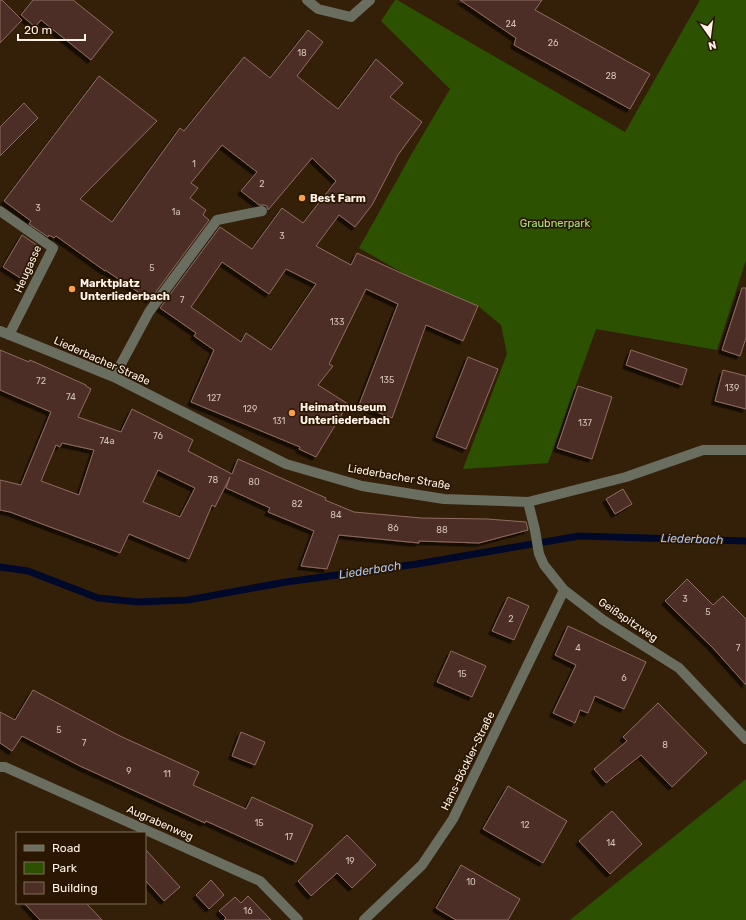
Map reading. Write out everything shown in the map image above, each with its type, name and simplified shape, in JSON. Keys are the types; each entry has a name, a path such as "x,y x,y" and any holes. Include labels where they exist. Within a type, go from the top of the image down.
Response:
{"street":[{"path":"307,0 318,9 351,17 370,0"},
{"name":"Heugasse","path":"0,211 53,248 5,333"},
{"path":"114,377 150,312 217,220 262,211"},
{"name":"Liederbacher Straße","path":"5,333 114,377 286,464 362,486 444,499 528,502 626,477 703,450 746,450"},
{"name":"Geißspitzweg","path":"528,502 544,565 564,590 603,620 679,668 746,739"},
{"name":"Hans-Böckler-Straße","path":"364,920 422,865 454,820 564,590"},
{"name":"Augrabenweg","path":"0,767 13,770 260,881 298,920"}],"green space":[{"name":"Graubnerpark","path":"395,0 625,132 700,0 746,0 746,260 717,350 596,329 548,463 463,469 507,354 501,325 478,306 410,277 359,248 450,89 381,21"},
{"path":"746,779 746,920 570,920"}],"building":[{"path":"0,0 2,0 22,20 0,43"},
{"path":"33,0 73,0 113,32 91,60 41,20 35,27 21,15"},
{"path":"460,0 542,0 535,10 650,74 630,109 514,45 516,38"},
{"path":"308,30 323,42 297,76 338,109 376,59 403,83 390,97 422,122 398,155 372,205 355,227 339,215 316,246 351,265 357,253 478,306 463,341 426,325 392,418 359,405 398,304 366,289 329,364 333,366 318,385 348,404 316,457 299,449 300,447 191,402 214,350 194,336 196,333 160,308 220,227 252,249 282,208 303,223 336,181 312,158 268,210 267,206 259,205 241,191 257,172 222,145 191,183 198,188 190,198 206,210 203,215 209,220 150,300 105,271 56,236 54,238 49,235 48,237 29,224 31,221 4,201 99,76 157,121 80,199 112,222 180,128 184,131 244,57 270,78","holes":["222,262 269,294 286,269 316,284 271,350 246,333 241,342 191,307"]},
{"path":"24,103 38,118 0,156 0,127"},
{"path":"22,235 41,248 22,279 3,267"},
{"path":"742,288 746,288 746,338 740,356 722,350"},
{"path":"0,350 29,362 30,360 86,385 91,389 78,417 121,432 132,409 193,440 188,451 232,474 238,459 354,512 421,518 487,519 526,522 528,530 479,543 419,541 419,543 339,535 327,569 301,566 314,531 268,512 270,508 226,488 230,477 215,507 212,505 189,559 129,534 120,553 10,512 0,510 0,480 21,485 51,412 0,390","holes":["62,443 94,450 79,495 41,481 56,445 60,447","158,470 195,488 180,517 143,502"]},
{"path":"631,350 687,369 682,385 626,365"},
{"path":"468,357 498,369 466,449 436,437"},
{"path":"723,370 746,376 746,409 715,401"},
{"path":"578,386 612,397 592,459 557,448"},
{"path":"623,489 632,504 615,514 606,499"},
{"path":"687,579 713,605 723,596 746,619 746,685 713,648 665,601"},
{"path":"508,597 529,606 514,640 492,631"},
{"path":"568,626 646,662 624,709 595,696 588,713 580,710 575,723 553,713 576,665 555,655"},
{"path":"451,651 486,666 472,697 437,682"},
{"path":"33,690 120,736 199,772 193,785 246,809 252,797 313,825 296,862 206,821 205,823 80,766 22,736 12,751 0,743 0,712 15,720"},
{"path":"658,703 707,753 672,787 641,755 606,783 594,769 627,741 623,737"},
{"path":"241,732 265,742 255,765 232,756"},
{"path":"508,786 567,821 543,863 483,829"},
{"path":"612,811 642,844 610,874 579,841"},
{"path":"347,835 376,865 352,888 337,873 311,896 298,881"},
{"path":"146,850 180,887 164,901 146,881"},
{"path":"461,865 520,899 508,920 456,920 436,908"},
{"path":"211,880 224,895 209,909 196,895"},
{"path":"248,896 271,920 224,920 226,918 219,911 235,897 241,903"},
{"path":"25,904 87,904 102,920 40,920"}],"waterway":[{"name":"Liederbach","path":"0,567 28,571 98,598 138,602 188,600 286,582 417,564 579,536 746,541"}],"place":[{"name":"Best Farm","path":"302,198"},
{"name":"Marktplatz Unterliederbach","path":"72,289"},
{"name":"Heimatmuseum Unterliederbach","path":"292,413"}]}
